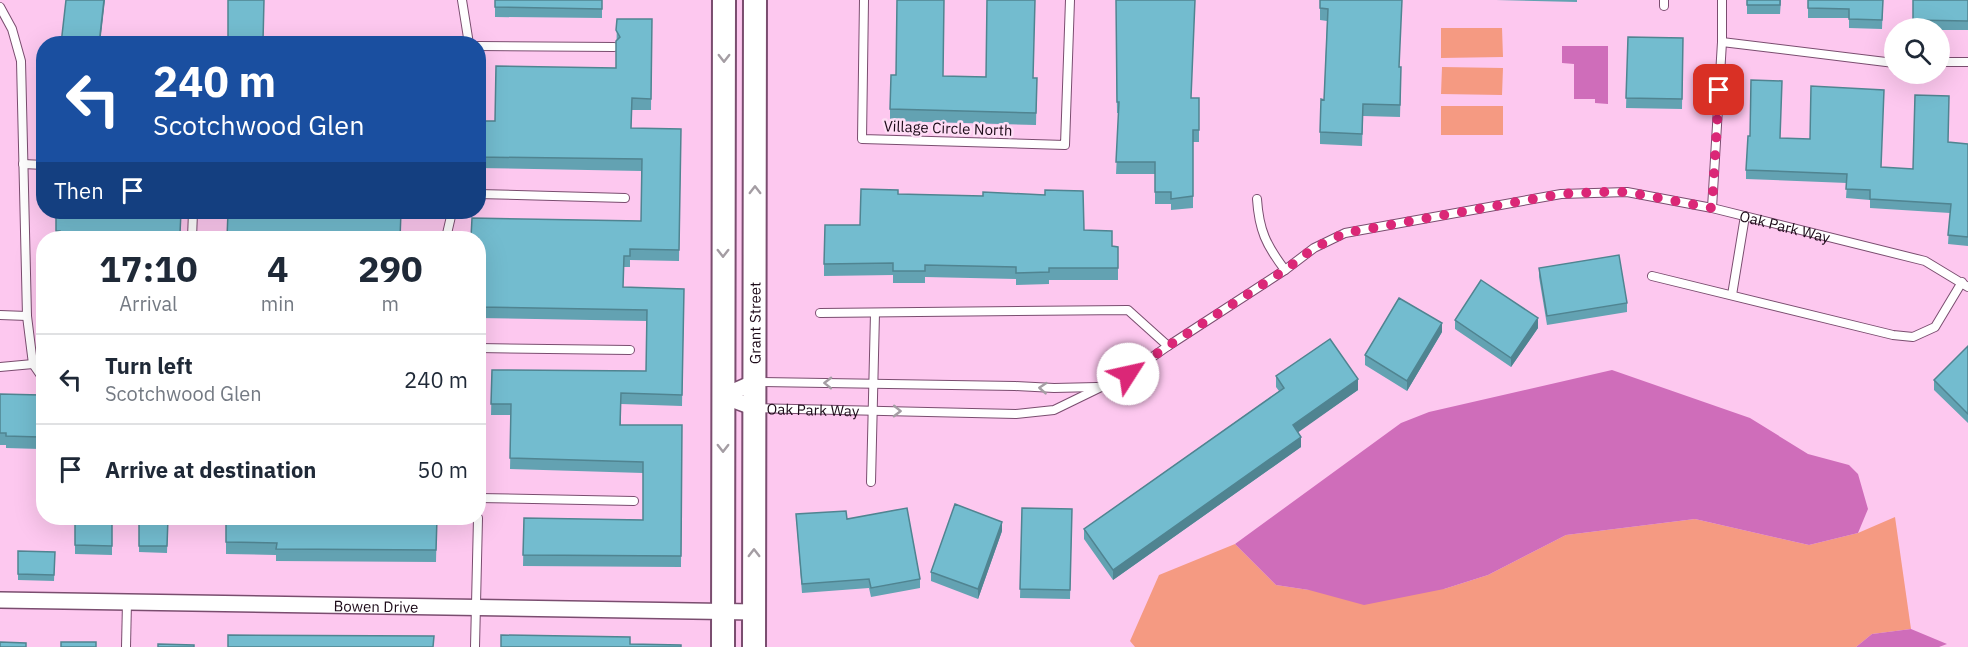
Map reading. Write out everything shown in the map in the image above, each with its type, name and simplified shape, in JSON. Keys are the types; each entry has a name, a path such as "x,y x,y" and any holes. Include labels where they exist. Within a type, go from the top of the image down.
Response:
{"street":[{"path":"723,647 724,0"},
{"name":"Grant Street","path":"754,647 755,0"},
{"name":"Oak Park Way","path":"723,396 755,382"},
{"name":"Oak Park Way","path":"723,396 755,408"},
{"name":"Bowen Drive","path":"0,600 754,612"}],"lane":[{"path":"462,0 468,36"},
{"name":"Village Circle North","path":"864,0 862,139 1065,145 1070,0"},
{"path":"1712,208 1722,42 1722,0"},
{"path":"0,7 12,29 21,61 27,316 33,364 36,368"},
{"path":"1722,42 1884,62"},
{"path":"486,46 614,47"},
{"path":"1950,62 1968,62"},
{"path":"23,164 36,165"},
{"name":"Oak Park Way","path":"755,408 1016,414 1054,410 1128,374 1285,270 1314,248 1345,233 1561,194 1627,192 1712,208 1925,261 1965,284"},
{"path":"486,194 625,198"},
{"path":"1257,199 1260,230 1270,251 1285,270"},
{"path":"1732,296 1745,216"},
{"path":"1652,276 1913,338 1935,327 1965,284"},
{"path":"819,313 1128,310 1168,346"},
{"path":"871,482 875,314"},
{"path":"0,315 27,316"},
{"path":"486,348 630,350"},
{"path":"0,367 33,364"},
{"name":"Oak Park Way","path":"755,382 1102,387"},
{"path":"486,498 634,501"},
{"path":"475,647 478,525"},
{"path":"126,647 127,602"}],"shaded area":[{"path":"1441,28 1502,28 1503,57 1441,58"},
{"path":"1562,46 1608,46 1608,104 1595,103 1595,99 1574,99 1574,64 1562,63"},
{"path":"1442,67 1503,68 1502,95 1441,94"},
{"path":"1441,106 1503,106 1503,135 1441,135"},
{"path":"1612,370 1750,418 1808,454 1849,465 1858,474 1868,509 1858,533 1809,545 1695,519 1566,535 1488,575 1444,589 1364,605 1309,590 1276,585 1235,544 1401,423 1429,412"},
{"path":"1895,517 1911,629 1872,634 1856,647 1135,647 1130,641 1159,575 1235,544 1276,585 1309,590 1444,589 1488,575 1566,535 1695,519 1809,545 1858,533"},
{"path":"1911,629 1947,644 1939,647 1856,647 1872,634"}],"building":[{"path":"66,0 104,0 100,36 62,36"},
{"path":"228,0 264,0 263,36 228,36"},
{"path":"495,0 602,0 602,9 495,7"},
{"path":"897,0 944,0 943,76 986,77 987,0 1035,0 1033,78 1037,78 1036,113 890,109 891,75 896,75"},
{"path":"1116,0 1195,0 1191,98 1199,98 1199,130 1193,130 1193,196 1171,199 1171,192 1155,192 1155,162 1116,162 1119,102 1117,102"},
{"path":"1320,0 1402,0 1400,105 1363,104 1362,134 1320,132 1321,99 1324,100 1328,9 1320,8"},
{"path":"1747,0 1780,0 1780,5 1747,5"},
{"path":"1808,0 1883,0 1882,20 1849,19 1849,9 1808,8"},
{"path":"1913,0 1968,0 1968,21 1950,21 1950,18 1913,18"},
{"path":"617,19 652,19 651,99 632,98 631,128 681,129 679,250 630,249 630,256 624,256 623,287 684,289 682,395 621,393 620,425 682,425 681,556 523,555 524,518 643,520 643,462 510,458 511,404 491,404 492,370 646,371 647,310 486,307 486,231 471,231 472,219 641,221 642,159 486,157 486,121 495,121 496,66 616,68 616,41 620,37 616,30"},
{"path":"1628,37 1683,38 1682,99 1626,98"},
{"path":"1751,80 1782,81 1780,138 1810,139 1811,86 1884,90 1881,167 1913,169 1915,95 1949,96 1948,142 1968,144 1968,237 1948,235 1951,204 1870,199 1870,190 1846,189 1847,174 1746,170 1748,136 1750,136"},
{"path":"861,189 898,190 898,194 983,196 983,192 1045,195 1045,190 1083,191 1084,230 1112,231 1112,246 1118,247 1118,268 1049,268 1049,272 1016,273 1016,267 925,265 925,271 893,271 893,263 824,264 825,225 860,225"},
{"path":"56,219 181,219 180,231 56,231"},
{"path":"228,219 401,219 400,231 227,231"},
{"path":"1619,255 1627,303 1547,316 1539,268"},
{"path":"1481,280 1538,318 1511,358 1455,320"},
{"path":"1399,298 1442,323 1407,381 1365,355"},
{"path":"1330,339 1358,379 1293,425 1301,437 1113,570 1084,529 1284,388 1276,376"},
{"path":"1968,346 1968,414 1934,380"},
{"path":"0,394 36,395 36,437 6,436 6,433 0,433"},
{"path":"955,504 1002,522 978,589 931,572"},
{"path":"907,508 920,579 871,588 869,579 802,584 796,514 846,511 847,519"},
{"path":"1022,508 1072,509 1070,590 1020,589"},
{"path":"75,525 112,525 112,546 75,545"},
{"path":"139,525 168,525 167,546 139,546"},
{"path":"226,525 437,525 436,550 276,549 277,543 226,542"},
{"path":"18,551 55,552 54,575 18,574"},
{"path":"228,635 434,636 433,647 228,647"},
{"path":"501,635 630,637 630,644 681,645 681,647 501,647"},
{"path":"0,642 26,643 26,647 0,647"},
{"path":"61,642 96,642 96,647 61,647"},
{"path":"158,644 194,645 194,647 158,647"}],"route":[{"path":"1128,374 1285,270 1314,248 1345,233 1561,194 1627,192 1712,208 1719,90"}]}
